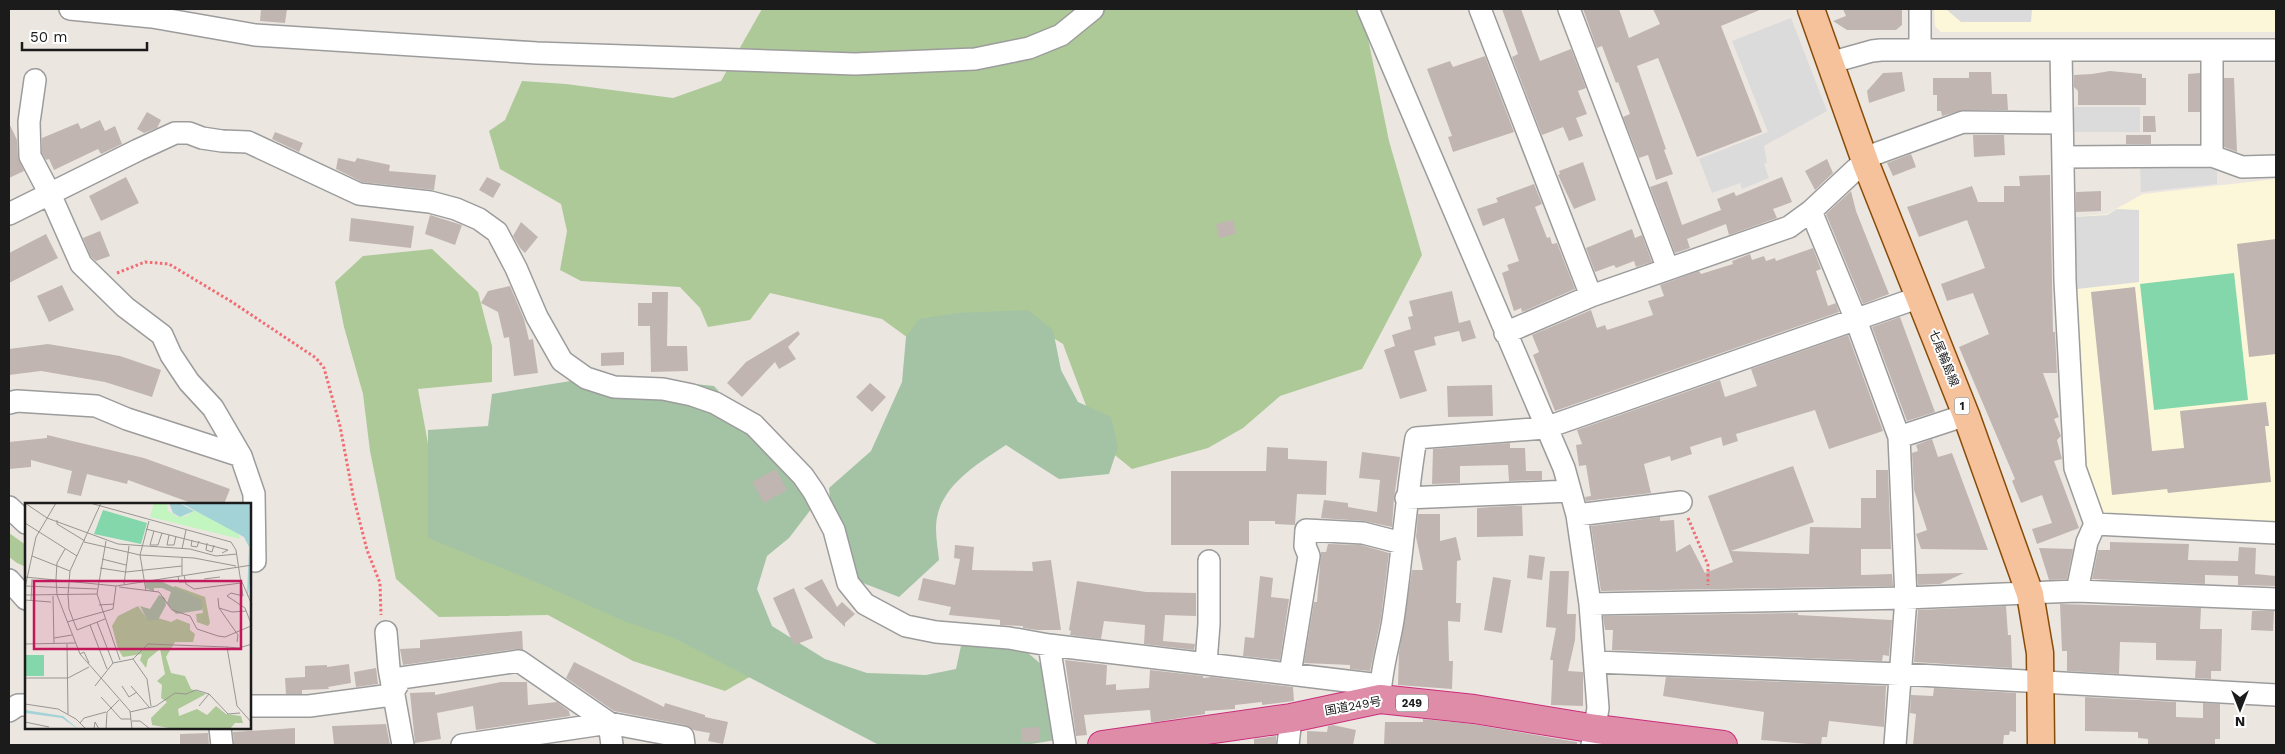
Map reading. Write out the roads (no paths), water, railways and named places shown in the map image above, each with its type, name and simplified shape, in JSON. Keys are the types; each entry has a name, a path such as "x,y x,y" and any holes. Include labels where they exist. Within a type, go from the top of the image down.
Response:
{"highway":[{"name":"国道249号","path":"1102,745 1291,718 1380,692 1474,709 1594,737 1723,745"}],"main road":[{"name":"七尾輪島線","path":"1811,9 1865,161 1966,415 2030,594 2040,653 2041,745"}],"street":[{"path":"70,9 149,13 255,35 536,53 855,64 975,59 1029,48 1061,35 1093,9"},
{"path":"1368,9 1545,428 1564,468 1577,515 1590,604 1598,708 1594,737"},
{"path":"1480,9 1591,296"},
{"path":"1570,9 1668,269"},
{"path":"1920,9 1920,50"},
{"path":"1829,63 1872,50 2276,50"},
{"path":"2212,50 2212,156"},
{"path":"2062,51 2065,281 2075,468 2095,524 2087,542 2077,591"},
{"path":"35,80 29,122 30,156 50,194 81,264 125,307 162,335 171,355 189,382 213,408 241,456 254,494 255,561"},
{"path":"1505,333 1591,296 1788,227 1811,211 1865,161 1963,122 2062,123"},
{"path":"9,214 138,150 175,134 189,133 202,138 248,142 358,194 430,202 456,209 479,219 497,232 516,268 537,317 562,361 586,378 614,387 664,389 692,395 715,403 754,425 803,476 814,492 834,530 848,583 865,604 906,626 936,632 1010,638 1049,645 1206,662 1290,674 1380,692 1392,620 1406,498 1416,438 1545,428 1920,297"},
{"path":"2063,157 2212,156 2242,167 2276,166"},
{"path":"1811,211 1856,320 1900,438 1906,598 1895,745"},
{"path":"9,403 17,401 96,406 127,419 241,456"},
{"path":"1900,438 1966,415"},
{"path":"1406,498 1570,491"},
{"path":"1577,515 1681,502"},
{"path":"9,507 25,522"},
{"path":"2095,524 2276,533"},
{"path":"1290,674 1309,556 1305,546 1306,530 1363,533 1402,544"},
{"path":"1206,662 1210,624 1209,561"},
{"path":"9,580 25,599"},
{"path":"1590,604 1906,598 2077,591 2276,599"},
{"path":"386,632 389,668 403,745"},
{"path":"1049,645 1065,745"},
{"path":"251,706 309,706 384,696 394,691 401,678 519,661 609,724 612,745"},
{"path":"1594,662 1900,674 2276,695"},
{"path":"9,711 18,705 25,705"},
{"path":"1288,745 1291,718"},
{"path":"462,745 609,724 682,736 684,745"},
{"path":"220,729 222,745"}]}
